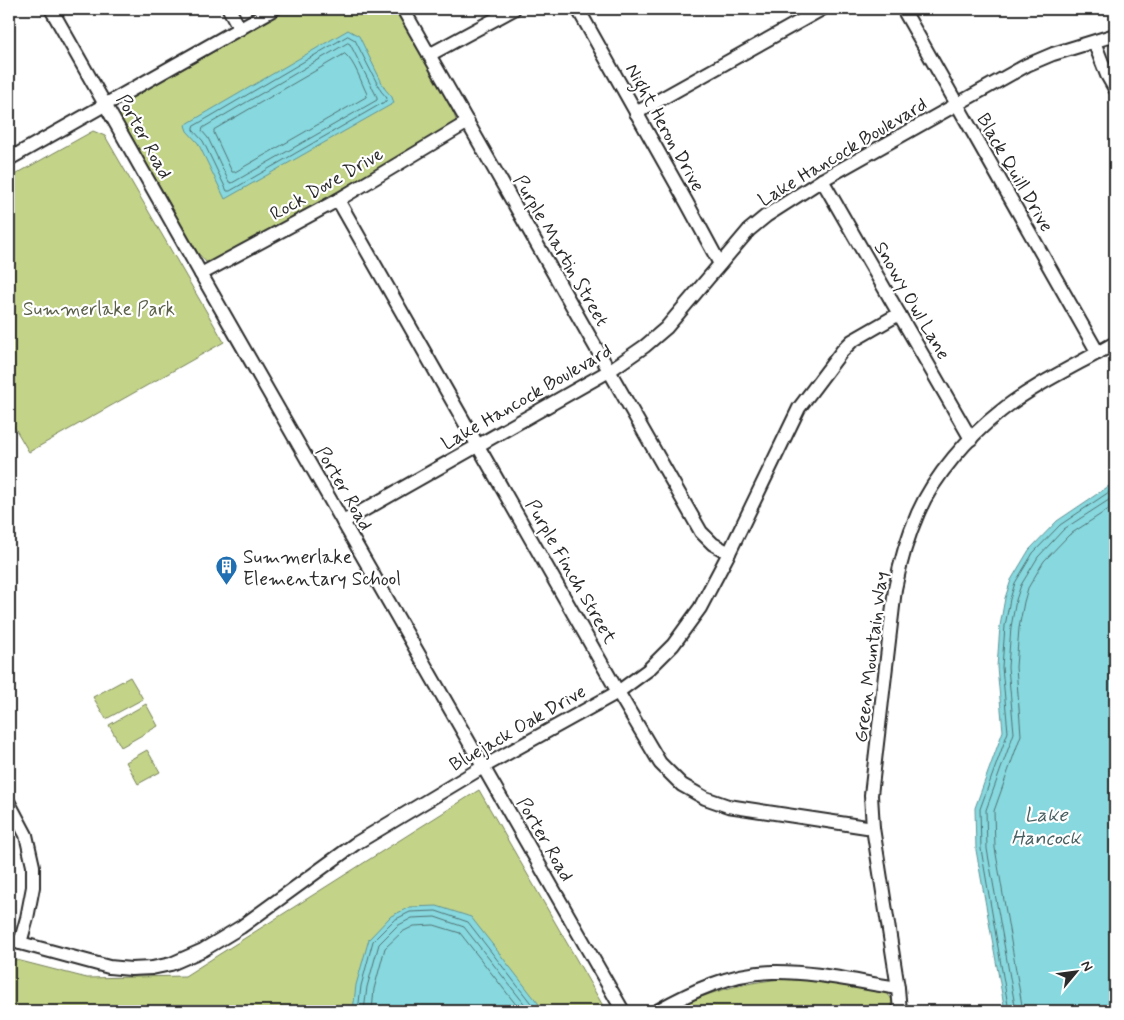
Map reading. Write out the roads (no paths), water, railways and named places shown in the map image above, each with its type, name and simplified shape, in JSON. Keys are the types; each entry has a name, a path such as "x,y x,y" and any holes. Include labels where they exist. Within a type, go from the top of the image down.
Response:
{"street":[{"name":"Porter Road","path":"51,9 623,1011"},
{"path":"229,9 240,28"},
{"path":"9,159 274,9"},
{"name":"Purple Martin Street","path":"403,9 701,532 713,544 729,553"},
{"path":"429,56 514,9"},
{"name":"Night Heron Drive","path":"578,9 720,264"},
{"path":"636,113 822,9"},
{"name":"Black Quill Drive","path":"903,9 1098,353"},
{"name":"Lake Hancock Boulevard","path":"343,522 609,371 645,346 666,328 755,225 783,204 1026,65 1053,54 1115,35"},
{"path":"1094,42 1107,75 1115,89"},
{"name":"Rock Dove Drive","path":"201,274 338,200 468,122"},
{"name":"Snowy Owl Lane","path":"822,180 970,439"},
{"name":"Purple Finch Street","path":"338,200 660,763 682,785 705,798 728,806 872,828"},
{"name":"Bluejack Oak Drive","path":"14,942 109,967 152,968 171,964 203,950 241,927 355,844 483,767 618,692 648,670 673,645 700,608 729,553 799,408 842,351 852,341 899,314"},
{"name":"Green Mountain Way","path":"900,1011 898,988 872,828 871,795 895,589 901,562 918,511 945,469 970,439 1001,411 1022,396 1115,343"},
{"path":"9,803 26,835 33,866 34,887 27,918 14,942"},
{"path":"657,1011 680,998 708,986 738,977 772,972 804,974 898,988"}],"water":[{"path":"348,30 359,36 394,103 225,199 198,143 187,131 185,125"},
{"name":"Lake Hancock","path":"1115,482 1115,1011 1005,1011 976,850 975,808 1003,731 997,667 1000,626 1005,598 1011,580 1029,550 1057,521"},
{"path":"437,906 471,917 538,1003 542,1011 353,1011 356,985 369,939 391,916 410,907"},
{"path":"790,1006 832,1011 744,1011 753,1008"}],"place":[{"name":"Summerlake Elementary School","path":"227,586"}],"park label":[{"name":"Summerlake Park","path":"99,308"}]}
